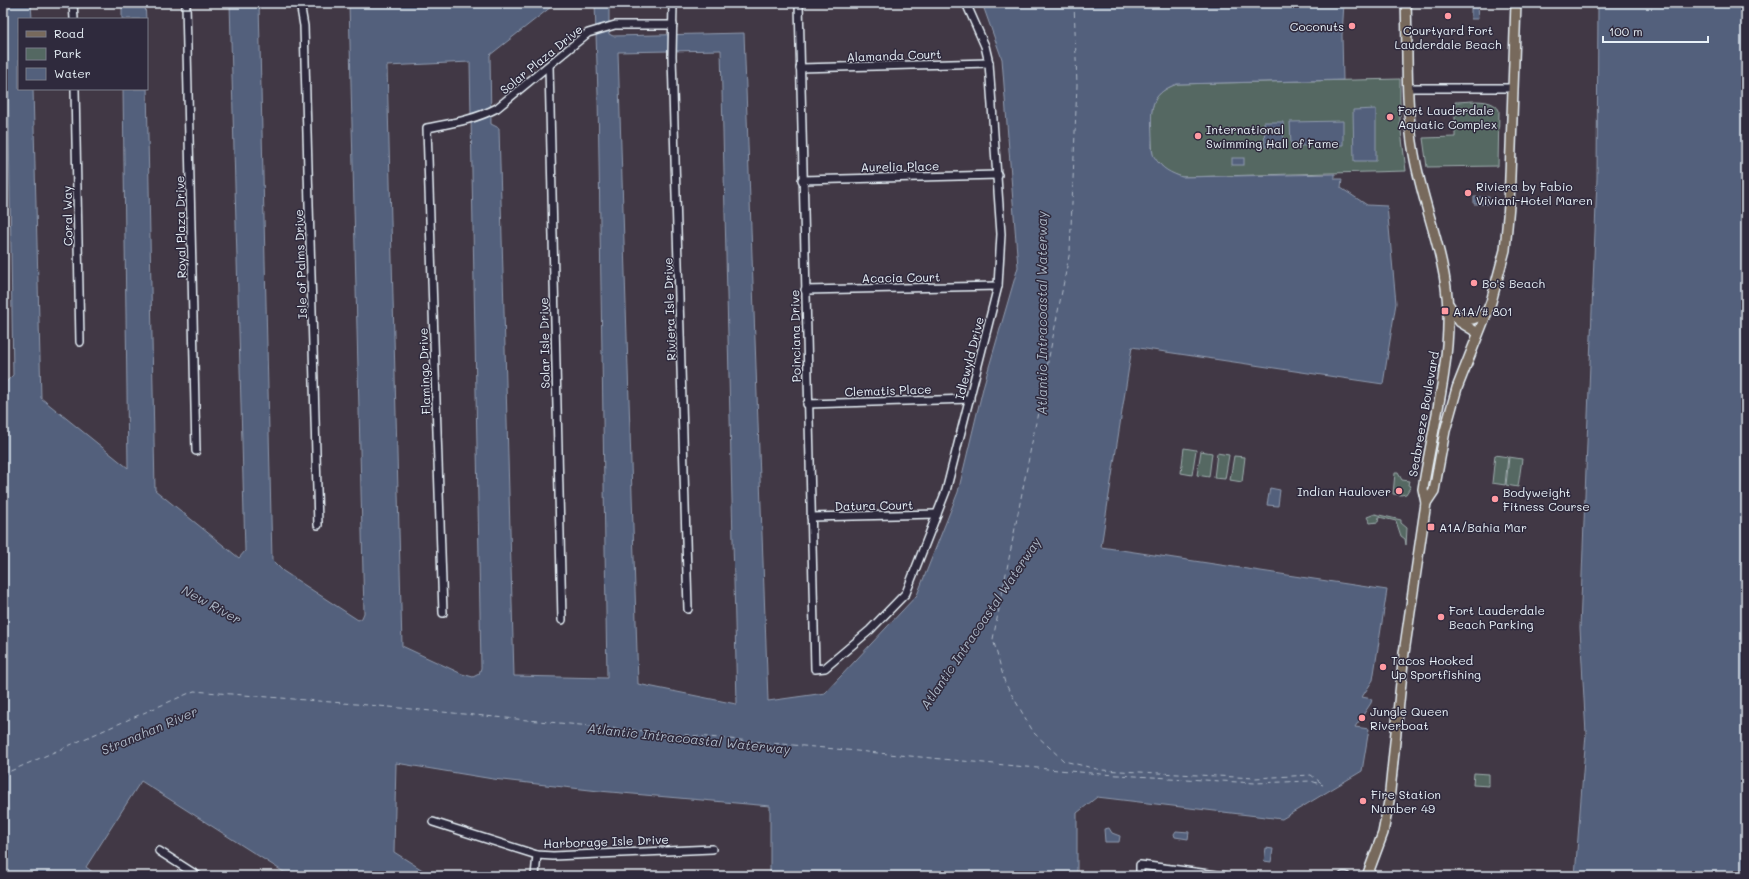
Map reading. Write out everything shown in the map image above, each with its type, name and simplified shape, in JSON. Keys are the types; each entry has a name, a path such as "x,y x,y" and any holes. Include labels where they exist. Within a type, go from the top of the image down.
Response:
{"main road":[{"name":"Seabreeze Boulevard","path":"1368,876 1383,833 1389,801 1404,653 1426,503 1423,489 1445,362 1448,335 1448,302 1443,264 1421,188 1414,155 1408,88 1406,3"},
{"path":"1426,503 1434,491 1445,431 1457,388 1488,311 1501,268 1507,231 1516,3"},
{"path":"1448,302 1452,311 1460,322 1478,333"},
{"path":"1452,311 1460,317 1471,320 1479,318 1488,311"}],"street":[{"path":"73,3 74,18"},
{"name":"Royal Plaza Drive","path":"186,3 196,451"},
{"name":"Isle of Palms Drive","path":"300,3 304,26 318,525"},
{"name":"Poinciana Drive","path":"799,3 807,404 815,670"},
{"name":"Idlewyld Drive","path":"815,670 825,668 837,659 870,630 906,593 946,491 998,286 1001,234 989,63 985,46 966,3"},
{"name":"Riviera Isle Drive","path":"674,5 672,56 688,609"},
{"name":"Solar Plaza Drive","path":"427,128 466,121 482,116 497,108 588,33 615,25 673,28"},
{"name":"Alamanda Court","path":"800,68 989,63"},
{"name":"Solar Isle Drive","path":"548,66 562,620"},
{"path":"1408,88 1513,88"},
{"name":"Coral Way","path":"75,90 80,342"},
{"name":"Flamingo Drive","path":"427,128 442,613"},
{"name":"Aurelia Place","path":"802,180 998,175"},
{"name":"Acacia Court","path":"805,290 998,286"},
{"name":"Clematis Place","path":"807,404 970,399"},
{"name":"Datura Court","path":"811,517 937,514"},
{"name":"Harborage Isle Drive","path":"433,822 537,855 553,856 712,849"},
{"path":"159,852 198,876"},
{"path":"535,876 537,855"},
{"path":"1140,876 1140,865 1225,876"}],"green space":[{"path":"1400,79 1400,123 1406,171 1182,177 1168,172 1153,157 1151,129 1153,107 1162,91 1177,84"},
{"path":"1479,101 1491,103 1499,110 1498,166 1427,167 1423,138 1455,137 1455,102"},
{"path":"1184,448 1196,450 1192,475 1181,473"},
{"path":"1201,451 1212,453 1209,477 1197,475"},
{"path":"1217,453 1229,455 1225,479 1214,478"},
{"path":"1495,455 1508,457 1505,485 1492,483"},
{"path":"1234,456 1245,457 1242,482 1230,480"},
{"path":"1509,457 1522,459 1518,487 1506,485"},
{"path":"1395,473 1398,473 1402,480 1409,481 1408,485 1411,486 1406,494 1393,494"},
{"path":"1375,514 1401,520 1401,523 1407,528 1406,545 1405,539 1401,536 1396,521 1379,517 1378,522 1370,523 1367,517"},
{"path":"1474,773 1489,774 1489,786 1473,785"}],"water":[{"path":"7,3 31,3 32,18 18,18 18,90 33,90 41,398 128,468 123,90 147,90 155,490 239,558 245,551 230,3 259,3 272,560 283,571 358,620 362,618 364,613 349,3 556,3 490,55 491,124 499,128 514,676 607,678 598,95 595,3 609,3 609,34 613,36 744,33 768,701 825,693 917,595 958,492 984,384 1018,267 1002,59 982,3 1344,3 1342,35 1343,80 1177,84 1161,93 1153,104 1151,119 1152,148 1154,156 1164,168 1182,177 1335,174 1335,179 1342,179 1341,188 1367,205 1387,206 1396,303 1383,384 1132,347 1101,547 1387,590 1373,680 1362,697 1372,699 1371,703 1355,727 1369,729 1362,771 1282,819 1097,797 1077,813 1077,876 770,876 770,806 599,791 493,779 396,763 394,852 432,876 290,876 141,781 86,867 98,876 3,876 3,380 6,382 13,375","holes":["721,50 737,704 638,684 618,52","470,62 481,668 479,674 473,677 462,674 402,646 387,66"]},
{"path":"122,3 145,3 146,18 122,18"},
{"path":"1598,3 1746,3 1746,876 1575,876 1586,734 1580,628 1597,178"},
{"path":"1471,6 1477,6 1478,19 1471,19"},
{"path":"1376,109 1376,161 1354,161 1353,110"},
{"path":"1343,121 1343,145 1291,146 1290,122"},
{"path":"1264,122 1283,122 1284,147 1265,147"},
{"path":"1232,158 1244,158 1244,165 1232,165"},
{"path":"1474,197 1489,197 1490,204 1474,204"},
{"path":"1270,488 1280,490 1278,506 1267,505"},
{"path":"1109,828 1112,833 1120,836 1119,842 1105,842 1104,829"},
{"path":"1176,831 1189,832 1188,839 1175,837 1174,834"},
{"path":"1266,848 1273,849 1271,862 1264,861"}],"ferry route":[{"path":"1074,3 1077,85 1070,251 993,639 1005,683 1034,733 1064,761 1101,770 1255,778 1311,775 1324,785"},
{"path":"3,776 6,773 194,691 368,705 1101,774 1255,783 1311,781 1323,785"}],"place":[{"name":"Courtyard Fort Lauderdale Beach","path":"1448,16"},
{"name":"Coconuts","path":"1352,26"},
{"name":"Fort Lauderdale Aquatic Complex","path":"1390,117"},
{"name":"International Swimming Hall of Fame","path":"1198,136"},
{"name":"Riviera by Fabio Viviani-Hotel Maren","path":"1468,193"},
{"name":"Bo's Beach","path":"1474,283"},
{"name":"A1A/# 801","path":"1445,311"},
{"name":"Indian Haulover","path":"1399,491"},
{"name":"Bodyweight Fitness Course","path":"1495,499"},
{"name":"A1A/Bahia Mar","path":"1431,527"},
{"name":"Fort Lauderdale Beach Parking","path":"1441,617"},
{"name":"Tacos Hooked Up Sportfishing","path":"1383,667"},
{"name":"Jungle Queen Riverboat","path":"1362,718"},
{"name":"Fire Station Number 49","path":"1363,801"}],"water label":[{"name":"Atlantic Intracoastal Waterway","path":"1041,313"},
{"name":"New River","path":"212,604"},
{"name":"Atlantic Intracoastal Waterway","path":"980,623"},
{"name":"Stranahan River","path":"149,730"},
{"name":"Atlantic Intracoastal Waterway","path":"689,738"}]}
